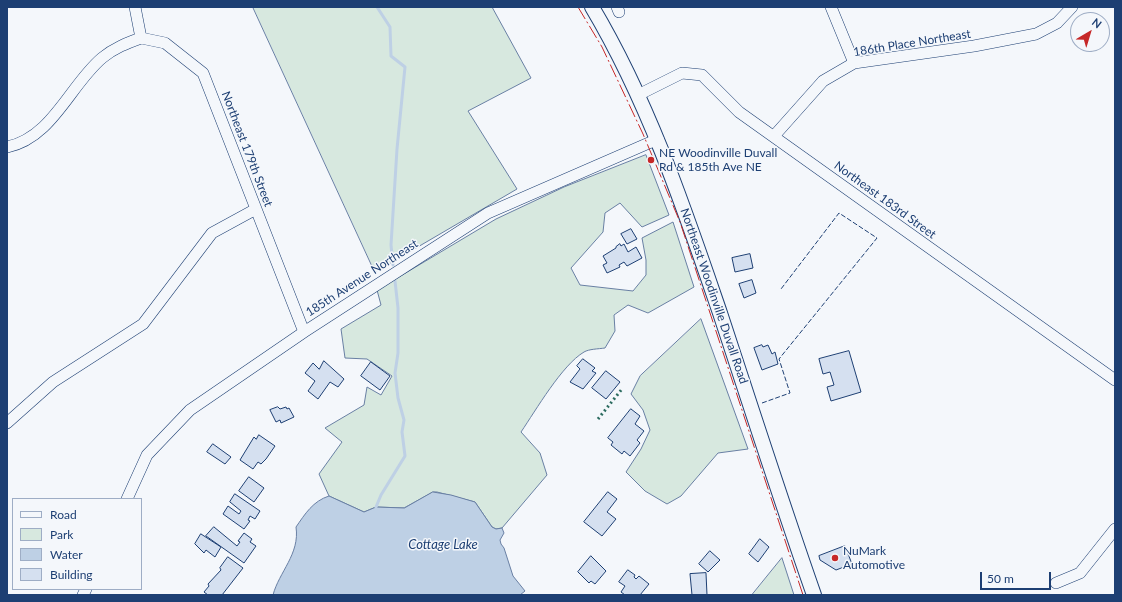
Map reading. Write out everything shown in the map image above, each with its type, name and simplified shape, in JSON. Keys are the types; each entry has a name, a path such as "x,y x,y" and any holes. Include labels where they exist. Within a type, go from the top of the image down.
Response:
{"main road":[{"name":"Northeast Woodinville Duvall Road","path":"592,7 611,40 658,139 710,282 814,595"}],"street":[{"path":"7,147 19,144 45,125 102,58 121,45 141,38 135,7"},
{"path":"831,7 854,63"},
{"name":"186th Place Northeast","path":"774,136 823,81 854,63 974,46 1036,34 1057,24 1072,7"},
{"name":"Northeast 179th Street","path":"141,38 165,43 203,73 304,332"},
{"name":"Northeast 183rd Street","path":"638,95 682,73 702,75 739,112 1115,380"},
{"name":"185th Avenue Northeast","path":"127,498 147,455 190,410 304,332 488,213 658,139"},
{"path":"7,423 53,382 143,324 212,233 256,208"},
{"path":"1056,583 1080,573 1115,529"}],"green space":[{"path":"253,7 492,7 531,78 468,111 517,189 375,272"},
{"path":"646,155 669,215 642,227 620,203 605,213 603,232 571,268 580,285 633,291 646,275 646,260 642,238 673,222 694,287 648,313 628,305 614,315 615,331 605,348 584,352 576,358 558,377 521,432 540,453 547,475 502,528 496,529 492,527 475,502 437,492 433,492 404,508 376,507 364,512 329,496 319,474 342,442 325,428 364,405 367,387 381,395 392,376 367,359 345,358 341,329 381,305 377,290 496,219 564,187"},
{"path":"701,319 748,449 718,453 681,496 667,504 645,491 626,472 641,449 650,430 643,410 631,394 640,376"},
{"path":"782,558 794,595 752,595"}],"water":[{"name":"Cottage Lake","path":"433,492 451,495 475,502 492,527 496,529 502,528 504,533 500,540 501,544 504,548 513,576 525,591 520,595 273,595 295,546 296,527 310,508 318,501 329,496 364,512 376,507 404,508"}],"building":[{"path":"631,229 637,239 627,244 621,234"},
{"path":"620,244 621,246 624,244 628,252 636,247 642,258 627,266 624,262 619,265 620,267 607,273 603,265 607,263 603,256"},
{"path":"750,254 753,268 735,272 732,258"},
{"path":"752,280 756,293 744,298 739,284"},
{"path":"762,345 763,347 768,345 772,354 775,352 778,364 762,370 754,348"},
{"path":"849,351 861,392 831,401 827,387 834,385 830,372 823,374 819,359"},
{"path":"583,359 595,368 592,371 596,373 583,389 570,382 580,369 577,366"},
{"path":"324,361 344,379 338,387 330,382 318,399 308,391 315,381 305,373 313,363 319,369"},
{"path":"371,362 390,376 380,390 361,376"},
{"path":"606,371 620,382 606,399 592,388"},
{"path":"278,407 280,409 286,407 287,409 289,408 294,417 281,423 280,420 276,422 270,410"},
{"path":"631,409 640,416 635,424 644,431 637,440 640,443 630,456 624,451 622,454 611,445 613,442 608,438"},
{"path":"259,435 275,446 266,459 261,464 258,462 253,469 240,460 254,437 256,439"},
{"path":"213,444 231,457 225,464 207,452"},
{"path":"249,477 264,488 254,502 239,491"},
{"path":"608,492 617,499 607,512 616,519 602,536 584,522"},
{"path":"235,494 260,511 255,519 250,516 248,520 250,521 244,529 223,514 228,506 239,514 241,511 230,502"},
{"path":"214,527 237,546 240,542 238,541 244,533 252,539 250,542 256,546 244,563 206,536"},
{"path":"201,534 221,547 215,557 206,550 204,553 195,544"},
{"path":"760,539 769,547 758,562 749,554"},
{"name":"NuMark Automotive","path":"845,546 852,564 836,570 820,560 819,556"},
{"path":"710,551 720,560 708,572 699,564"},
{"path":"591,556 606,571 595,584 591,581 589,583 578,572"},
{"path":"228,557 243,568 222,595 208,595 204,592 209,586 208,584 221,570 220,568"},
{"path":"628,570 635,575 634,577 636,579 639,576 649,584 640,595 625,595 621,592 625,586 619,582"},
{"path":"706,573 707,595 692,595 690,574"}],"waterway":[{"path":"377,7 390,27 391,56 405,67 397,149 391,245 393,265"},
{"path":"376,507 381,495 405,456 402,432 404,420 398,398 395,373 398,353 398,308 395,281"}],"hedge":[{"path":"598,419 622,389"}],"fence":[{"path":"762,403 790,393 779,359 877,238 839,213 781,289"}],"power":[{"path":"578,7 602,47 643,134 680,222 803,595"}],"place":[{"name":"NE Woodinville Duvall Rd & 185th Ave NE","path":"651,160"},
{"name":"NuMark Automotive","path":"835,558"}]}
